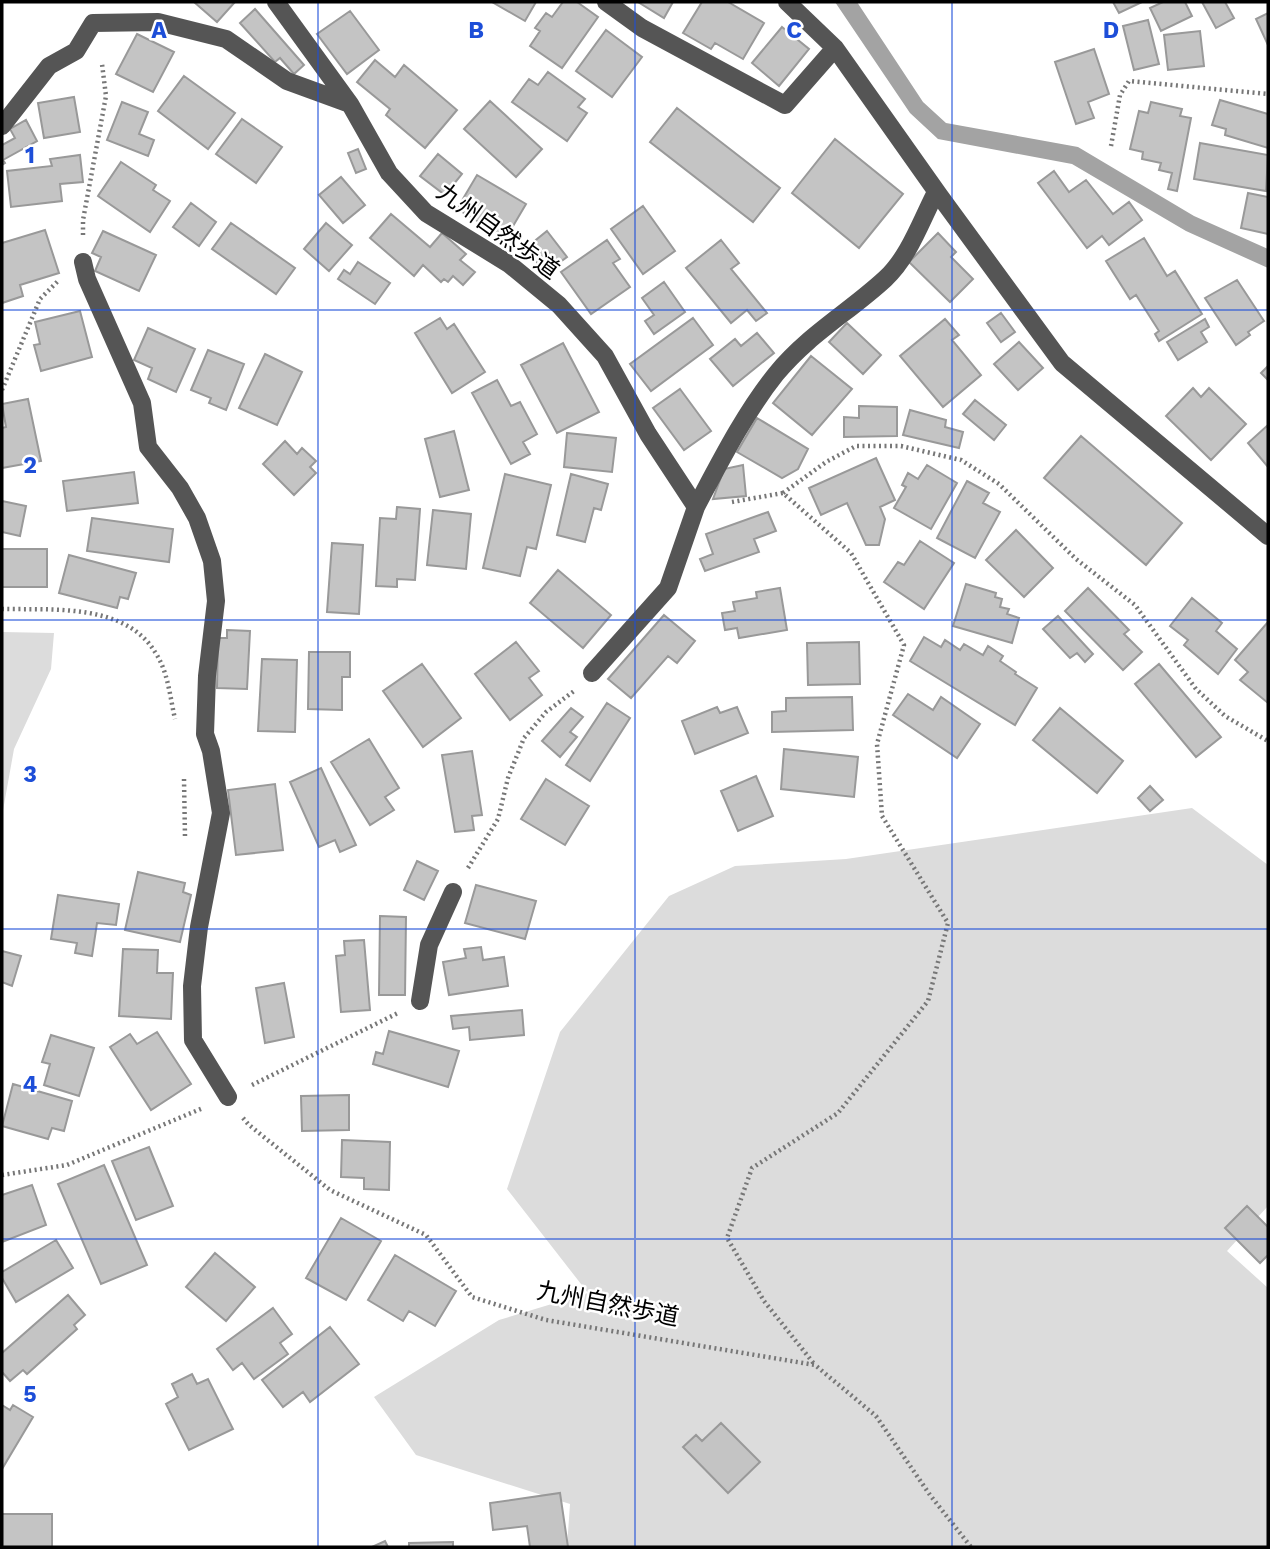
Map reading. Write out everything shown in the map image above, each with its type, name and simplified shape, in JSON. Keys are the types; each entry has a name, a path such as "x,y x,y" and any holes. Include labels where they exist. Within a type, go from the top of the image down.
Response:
{"street":[{"name":"九州自然歩道","path":"276,2 350,104 389,173 426,213 509,264 559,305 605,356 648,434 696,508"},
{"path":"606,2 642,28 785,105 835,48"},
{"path":"787,2 835,48 1062,363 1268,536"},
{"path":"2,126 49,66 76,51 93,23 158,22 226,39 287,81 350,104"},
{"path":"592,673 668,588 696,508 743,421 776,374 815,333 887,278 908,249 934,196 939,195"},
{"path":"83,262 86,279 142,403 148,447 180,488 197,518 212,561 216,601 207,676 205,734 211,751 221,813 207,883 192,986 193,1040 228,1097"},
{"path":"421,1002 429,945 453,892"}],"path":[{"path":"2,390 40,299 83,262 83,220 106,96 101,52 93,23"},
{"path":"1111,145 1120,94 1129,80 1268,94"},
{"path":"696,508 783,493 856,446 901,446 961,460 999,484 1076,559 1135,605 1196,689 1224,716 1268,741"},
{"path":"783,493 851,553 904,645 877,744 882,817 948,923 928,1001 838,1113 752,1168 727,1238 764,1301 816,1365 876,1416 930,1495 971,1547"},
{"path":"2,609 67,609 107,617 144,636 157,654 166,679 177,729"},
{"path":"453,892 498,820 508,778 524,738 546,712 571,694 592,673"},
{"path":"184,776 187,857 207,883"},
{"path":"2,1175 67,1165 228,1097 421,1002"},
{"name":"九州自然歩道","path":"228,1097 249,1125 330,1190 426,1235 472,1297 546,1320 816,1365"}],"shaded area":[{"path":"835,2 857,2 923,102 946,123 1078,147 1194,216 1268,249 1268,268 1186,231 1072,164 938,139 910,113"},
{"path":"2,632 54,633 51,669 14,749 2,816"},
{"path":"1192,808 1268,865 1268,1206 1227,1251 1268,1288 1268,1547 567,1547 570,1504 416,1455 374,1397 499,1320 588,1293 507,1189 560,1032 669,896 735,866 846,859"}],"building":[{"path":"194,2 235,2 217,22"},
{"path":"492,2 536,2 525,21"},
{"path":"563,2 577,2 598,17 562,68 530,46 540,31 535,28 546,13 552,17"},
{"path":"638,2 673,2 664,18"},
{"path":"702,2 728,2 764,23 743,59 715,43 711,49 683,33"},
{"path":"1113,2 1142,2 1119,13"},
{"path":"1163,2 1185,2 1192,16 1161,31 1150,8"},
{"path":"1202,2 1225,2 1234,18 1216,28"},
{"path":"255,9 304,65 294,74 280,58 275,62 240,23"},
{"path":"350,11 379,50 347,74 317,34"},
{"path":"1268,13 1268,45 1256,19"},
{"path":"1148,20 1159,64 1134,70 1123,26"},
{"path":"782,27 809,49 779,86 752,63"},
{"path":"606,30 642,57 612,97 576,71"},
{"path":"1200,31 1204,66 1168,70 1164,35"},
{"path":"137,34 174,52 153,92 116,74"},
{"path":"1094,49 1109,94 1088,102 1094,118 1076,124 1055,62"},
{"path":"375,60 395,77 404,65 457,110 425,148 386,115 390,109 357,82"},
{"path":"548,72 585,99 578,107 587,113 567,141 512,102 529,79 538,85"},
{"path":"184,76 235,113 208,149 158,111"},
{"path":"74,97 80,132 44,138 38,103"},
{"path":"1220,100 1268,114 1268,148 1225,135 1226,129 1212,125"},
{"path":"490,101 542,149 516,177 464,129"},
{"path":"122,102 148,112 139,134 154,140 148,156 107,140"},
{"path":"1151,102 1182,109 1180,116 1191,118 1177,191 1168,189 1172,173 1159,170 1161,163 1142,159 1143,152 1130,149 1139,111 1148,113"},
{"path":"677,108 780,188 753,222 650,142"},
{"path":"242,119 282,147 256,183 216,154"},
{"path":"26,120 37,141 3,160 5,163 2,165 2,145 15,138 10,129"},
{"path":"835,139 903,194 859,248 792,193"},
{"path":"1200,143 1268,155 1266,191 1194,179"},
{"path":"358,149 366,169 356,173 348,153"},
{"path":"438,154 462,174 445,195 420,176"},
{"path":"80,155 83,182 60,184 62,201 11,207 7,171 52,166 50,159"},
{"path":"121,162 156,185 153,190 170,201 150,232 98,196"},
{"path":"1054,171 1069,192 1086,180 1113,214 1129,202 1142,220 1109,245 1102,236 1087,248 1038,183"},
{"path":"477,175 526,204 506,238 457,209"},
{"path":"341,177 365,205 343,223 319,195"},
{"path":"1248,193 1268,197 1268,234 1241,228"},
{"path":"191,203 216,222 199,246 173,227"},
{"path":"643,206 675,251 643,274 611,229"},
{"path":"391,214 430,247 442,233 466,254 460,260 475,272 463,285 453,276 448,282 444,279 441,282 423,265 414,276 370,238"},
{"path":"231,223 295,268 276,294 212,249"},
{"path":"326,223 352,245 329,271 304,249"},
{"path":"45,230 59,273 20,285 23,296 2,303 2,243"},
{"path":"103,231 156,255 139,291 95,271 101,257 92,253"},
{"path":"547,231 567,257 545,273 526,248"},
{"path":"938,233 956,252 951,257 973,279 950,302 909,262"},
{"path":"1144,238 1167,276 1175,271 1202,314 1159,341 1155,334 1159,331 1136,295 1130,299 1106,261"},
{"path":"607,240 620,259 613,263 630,287 591,314 561,272"},
{"path":"721,240 739,263 731,269 767,313 756,321 747,310 731,323 686,268"},
{"path":"358,262 390,283 375,304 338,279 344,270 350,274"},
{"path":"1237,280 1264,321 1236,345 1205,298"},
{"path":"664,282 685,312 654,334 645,321 654,315 642,298"},
{"path":"80,311 92,357 41,371 34,345 40,344 35,322"},
{"path":"1001,313 1015,332 1001,342 987,323"},
{"path":"440,318 447,329 454,324 485,372 452,393 415,333"},
{"path":"693,318 713,345 651,391 630,364"},
{"path":"945,319 959,335 952,340 981,375 943,407 900,356"},
{"path":"1205,319 1209,327 1201,332 1207,342 1178,360 1167,342"},
{"path":"847,323 881,355 863,374 829,342"},
{"path":"148,328 195,349 176,392 148,379 152,368 134,360"},
{"path":"757,333 774,353 733,386 710,359 735,339 741,346"},
{"path":"1019,342 1043,368 1018,390 994,364"},
{"path":"563,343 599,412 557,433 521,365"},
{"path":"208,350 244,364 226,410 209,403 211,398 191,390"},
{"path":"265,354 302,372 277,425 239,408"},
{"path":"811,356 852,389 812,435 773,403"},
{"path":"1268,366 1268,380 1261,373"},
{"path":"497,380 511,406 520,402 537,434 523,442 530,454 511,464 472,393"},
{"path":"1193,388 1201,397 1209,388 1246,424 1211,460 1166,416"},
{"path":"680,389 711,431 684,450 653,408"},
{"path":"28,399 41,461 2,468 2,428 6,427 2,404"},
{"path":"975,400 1006,425 994,440 963,414"},
{"path":"859,406 897,407 897,436 844,437 844,417 859,418"},
{"path":"910,410 946,420 945,427 963,432 959,448 903,435"},
{"path":"757,418 808,449 798,469 782,478 737,452"},
{"path":"1268,425 1268,467 1248,443"},
{"path":"454,431 469,490 440,497 425,439"},
{"path":"567,433 616,438 612,472 564,467"},
{"path":"1081,436 1182,523 1146,565 1044,478"},
{"path":"285,441 297,454 302,448 316,461 310,467 316,473 294,495 263,464"},
{"path":"876,458 895,500 880,507 885,519 879,545 866,545 847,503 821,515 809,488"},
{"path":"743,465 746,496 713,499 724,469"},
{"path":"927,465 957,483 931,529 894,508 906,487 902,485 908,473 918,479"},
{"path":"134,472 138,503 67,511 63,481"},
{"path":"505,474 551,485 536,549 527,547 520,576 483,568"},
{"path":"571,474 608,484 601,510 594,508 585,542 557,535"},
{"path":"967,481 989,493 983,503 1000,512 975,558 937,538"},
{"path":"2,501 26,506 20,536 2,532"},
{"path":"397,507 420,509 415,580 397,579 397,587 376,586 380,518 396,519"},
{"path":"433,510 471,514 466,569 427,565"},
{"path":"768,512 776,531 754,539 759,552 705,571 700,559 713,554 706,534"},
{"path":"92,518 173,529 169,562 87,551"},
{"path":"1016,530 1053,568 1024,597 986,560"},
{"path":"920,541 954,563 924,609 884,582 898,562 904,565"},
{"path":"332,543 363,545 359,614 327,612"},
{"path":"2,549 47,549 47,587 2,587"},
{"path":"69,555 136,573 128,599 120,597 117,608 59,593"},
{"path":"558,570 611,615 583,648 530,603"},
{"path":"966,584 996,593 995,597 1002,599 1000,607 1009,609 1007,614 1019,618 1012,643 953,626"},
{"path":"780,588 787,630 739,638 737,628 725,630 722,613 735,611 733,602 757,598 756,592"},
{"path":"1088,588 1129,630 1124,634 1142,652 1123,670 1065,611"},
{"path":"1192,598 1222,623 1216,631 1237,649 1218,674 1184,645 1188,640 1170,626"},
{"path":"664,615 695,641 677,663 668,656 631,698 608,679"},
{"path":"1058,616 1093,654 1085,662 1077,653 1070,658 1043,629"},
{"path":"1268,622 1268,703 1240,680 1248,672 1235,660"},
{"path":"227,630 250,631 247,689 217,688 218,638 227,638"},
{"path":"924,637 941,647 945,640 960,650 964,644 983,655 988,646 1003,656 1000,661 1016,672 1015,674 1037,688 1015,725 910,661"},
{"path":"516,642 539,671 529,678 542,695 510,720 475,674"},
{"path":"859,642 860,684 808,685 807,643"},
{"path":"309,652 350,652 350,677 342,677 342,710 308,709"},
{"path":"262,659 297,660 295,732 258,731"},
{"path":"422,664 461,718 423,747 383,691"},
{"path":"1159,664 1221,737 1196,757 1135,684"},
{"path":"908,694 933,710 941,697 980,724 957,758 893,715"},
{"path":"852,697 853,730 772,732 772,712 786,711 786,698"},
{"path":"607,703 630,718 590,781 566,765"},
{"path":"717,707 720,713 737,707 748,733 695,754 682,721"},
{"path":"571,708 583,717 570,732 577,737 560,757 542,741"},
{"path":"1060,708 1123,761 1097,793 1033,740"},
{"path":"369,739 399,788 385,797 394,810 370,825 331,762"},
{"path":"784,749 858,757 854,797 781,789"},
{"path":"472,751 482,815 472,816 474,830 455,832 442,755"},
{"path":"321,768 356,845 340,852 335,840 319,847 290,782"},
{"path":"756,776 773,816 738,831 721,791"},
{"path":"546,779 589,806 565,845 521,819"},
{"path":"275,784 283,850 236,855 228,790"},
{"path":"1150,786 1163,800 1150,811 1138,798"},
{"path":"417,861 438,871 424,900 404,890"},
{"path":"138,872 185,883 183,892 191,895 180,942 125,930"},
{"path":"476,885 536,901 525,939 465,923"},
{"path":"58,895 119,904 116,925 97,923 92,956 75,953 77,943 51,939"},
{"path":"380,916 406,917 405,995 379,995"},
{"path":"364,940 370,1010 341,1012 336,956 345,955 344,941"},
{"path":"481,947 483,960 504,957 508,986 449,995 443,962 466,958 464,949"},
{"path":"123,949 158,950 157,973 173,973 171,1019 119,1016"},
{"path":"2,951 21,956 12,986 2,982"},
{"path":"284,983 294,1037 265,1043 256,988"},
{"path":"522,1010 524,1035 470,1040 469,1027 453,1029 451,1016"},
{"path":"389,1031 459,1051 448,1087 373,1064 376,1052 383,1054"},
{"path":"157,1032 191,1084 151,1110 110,1047 130,1034 137,1044"},
{"path":"51,1035 94,1048 79,1096 44,1085 50,1064 42,1062"},
{"path":"13,1084 72,1101 64,1131 52,1128 48,1139 2,1126"},
{"path":"349,1095 349,1130 302,1131 301,1096"},
{"path":"342,1140 390,1142 389,1190 364,1189 364,1178 341,1177"},
{"path":"149,1147 173,1206 136,1220 112,1161"},
{"path":"104,1165 147,1265 101,1284 58,1184"},
{"path":"32,1185 46,1225 2,1242 2,1195"},
{"path":"1247,1206 1268,1227 1268,1255 1260,1263 1225,1228"},
{"path":"341,1218 381,1241 346,1300 306,1278"},
{"path":"56,1240 73,1268 16,1302 2,1278 2,1272"},
{"path":"215,1253 255,1287 226,1321 186,1287"},
{"path":"395,1255 456,1291 435,1326 409,1311 403,1321 368,1300"},
{"path":"68,1295 85,1315 74,1325 77,1329 27,1374 23,1370 10,1381 2,1372 2,1353"},
{"path":"273,1308 292,1334 280,1343 288,1354 254,1379 242,1363 233,1370 217,1349"},
{"path":"330,1327 359,1364 310,1402 303,1392 283,1407 262,1380"},
{"path":"192,1374 197,1384 208,1379 233,1429 189,1450 166,1404 178,1397 172,1384"},
{"path":"2,1405 10,1410 13,1405 33,1417 2,1469"},
{"path":"721,1423 760,1462 728,1493 683,1447 696,1435 702,1441"},
{"path":"560,1493 568,1547 530,1547 527,1526 493,1530 490,1503"},
{"path":"2,1514 52,1514 52,1547 2,1547"},
{"path":"385,1541 388,1547 372,1547"},
{"path":"453,1542 453,1547 409,1547 409,1543"}]}
